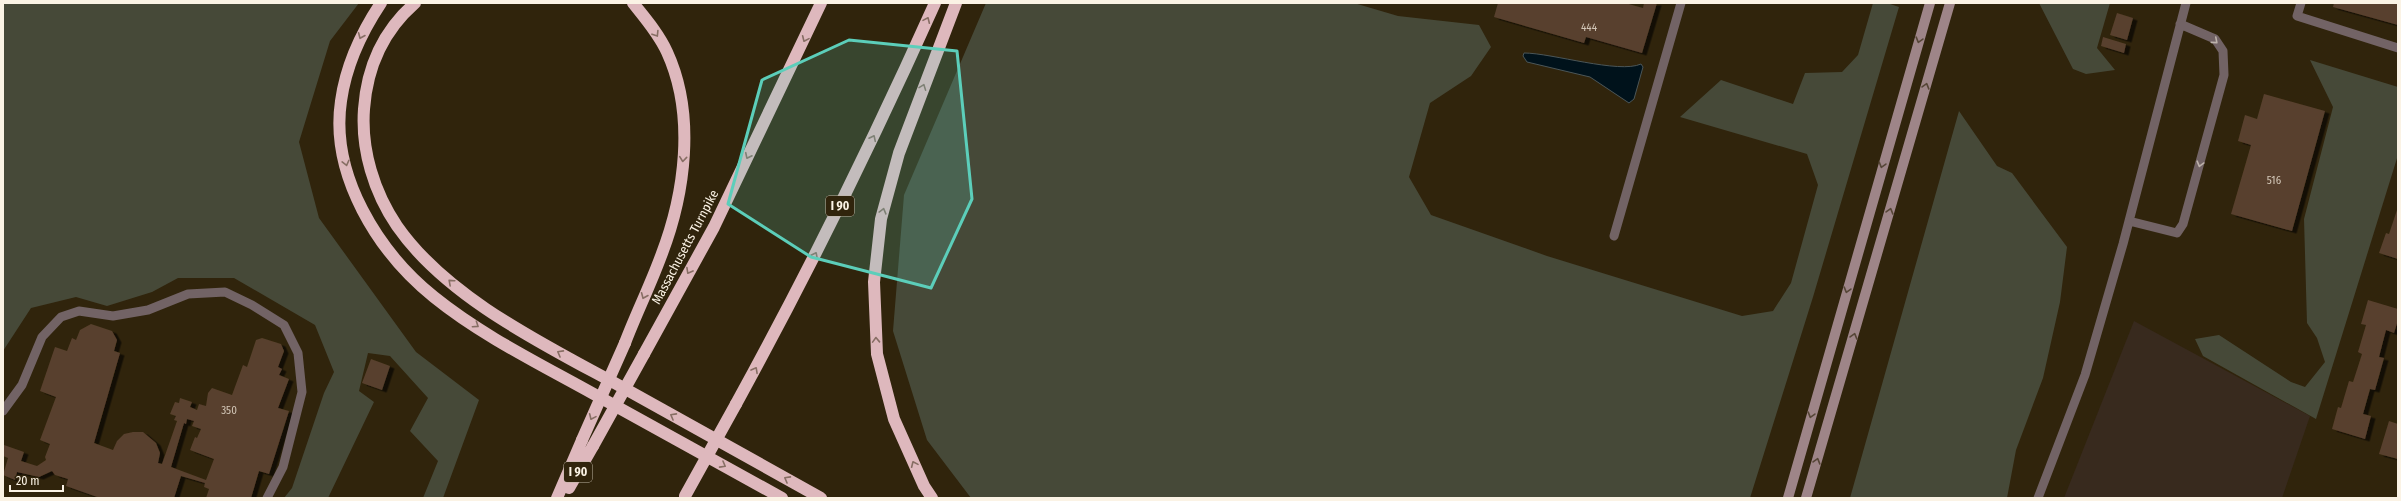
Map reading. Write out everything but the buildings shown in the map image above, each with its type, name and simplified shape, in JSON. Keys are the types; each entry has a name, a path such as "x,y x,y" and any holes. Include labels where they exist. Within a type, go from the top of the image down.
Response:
{"highway":[{"path":"381,3 364,28 349,65 341,102 341,146 350,182 372,227 397,262 434,297 502,343 782,498"},
{"path":"415,3 393,25 380,46 369,71 365,98 363,127 367,161 381,196 397,226 423,257 461,291 536,340 821,498"},
{"path":"557,498 588,443 625,343 664,249 676,209 684,156 684,119 677,81 670,59 649,24 633,3"},
{"name":"Massachusetts Turnpike","path":"563,498 588,443 644,354 714,226 820,3"},
{"name":"I 90","path":"684,497 783,319 838,210 935,3"},
{"path":"932,498 924,486 894,419 877,354 874,282 881,219 899,153 956,3"}],"main road":[{"path":"1788,498 1930,3"},
{"path":"1806,498 1950,3"}],"lane":[{"path":"1614,236 1681,3"},
{"path":"2038,498 2085,375 2129,221 2186,3"},
{"path":"2301,3 2297,16 2398,48"},
{"path":"2129,221 2177,233 2183,224 2224,75 2224,51 2215,39 2180,24"},
{"path":"3,411 22,385 42,338 61,317 80,311 113,316 148,310 188,294 224,292 252,305 284,325 298,353 302,392 283,467 266,498"}],"highlighted area":[{"path":"849,40 957,51 972,199 931,288 811,257 728,204 762,80"}],"shaded area":[{"path":"2134,321 2310,416 2282,498 2064,498"}],"green space":[{"path":"3,3 359,3 330,41 299,142 319,218 416,352 479,400 443,498 423,498 438,461 410,431 428,398 390,356 368,353 359,391 374,402 328,498 284,498 292,488 324,393 334,372 315,325 234,278 178,278 152,292 107,306 76,297 31,308 3,351"},
{"path":"986,3 1354,3 1398,16 1479,25 1491,47 1471,76 1430,103 1409,177 1431,215 1547,256 1742,316 1773,311 1791,283 1818,185 1807,154 1680,117 1721,80 1793,104 1805,73 1842,72 1858,55 1873,3 1887,3 1899,7 1813,297 1750,498 971,498 927,440 893,331 904,195"},
{"path":"2039,3 2110,3 2097,48 2115,70 2086,74 2073,69"},
{"path":"2310,60 2398,87 2398,155 2316,419 2203,356 2195,339 2219,335 2291,382 2305,387 2325,362 2317,338 2307,323 2304,219 2333,107"},
{"path":"1959,111 1997,166 2012,173 2067,247 2060,302 2043,378 2016,450 2007,498 1850,498"}],"water":[{"path":"1524,53 1602,65 1631,66 1641,64 1643,67 1634,99 1629,103 1590,77 1527,62 1523,56"}]}
